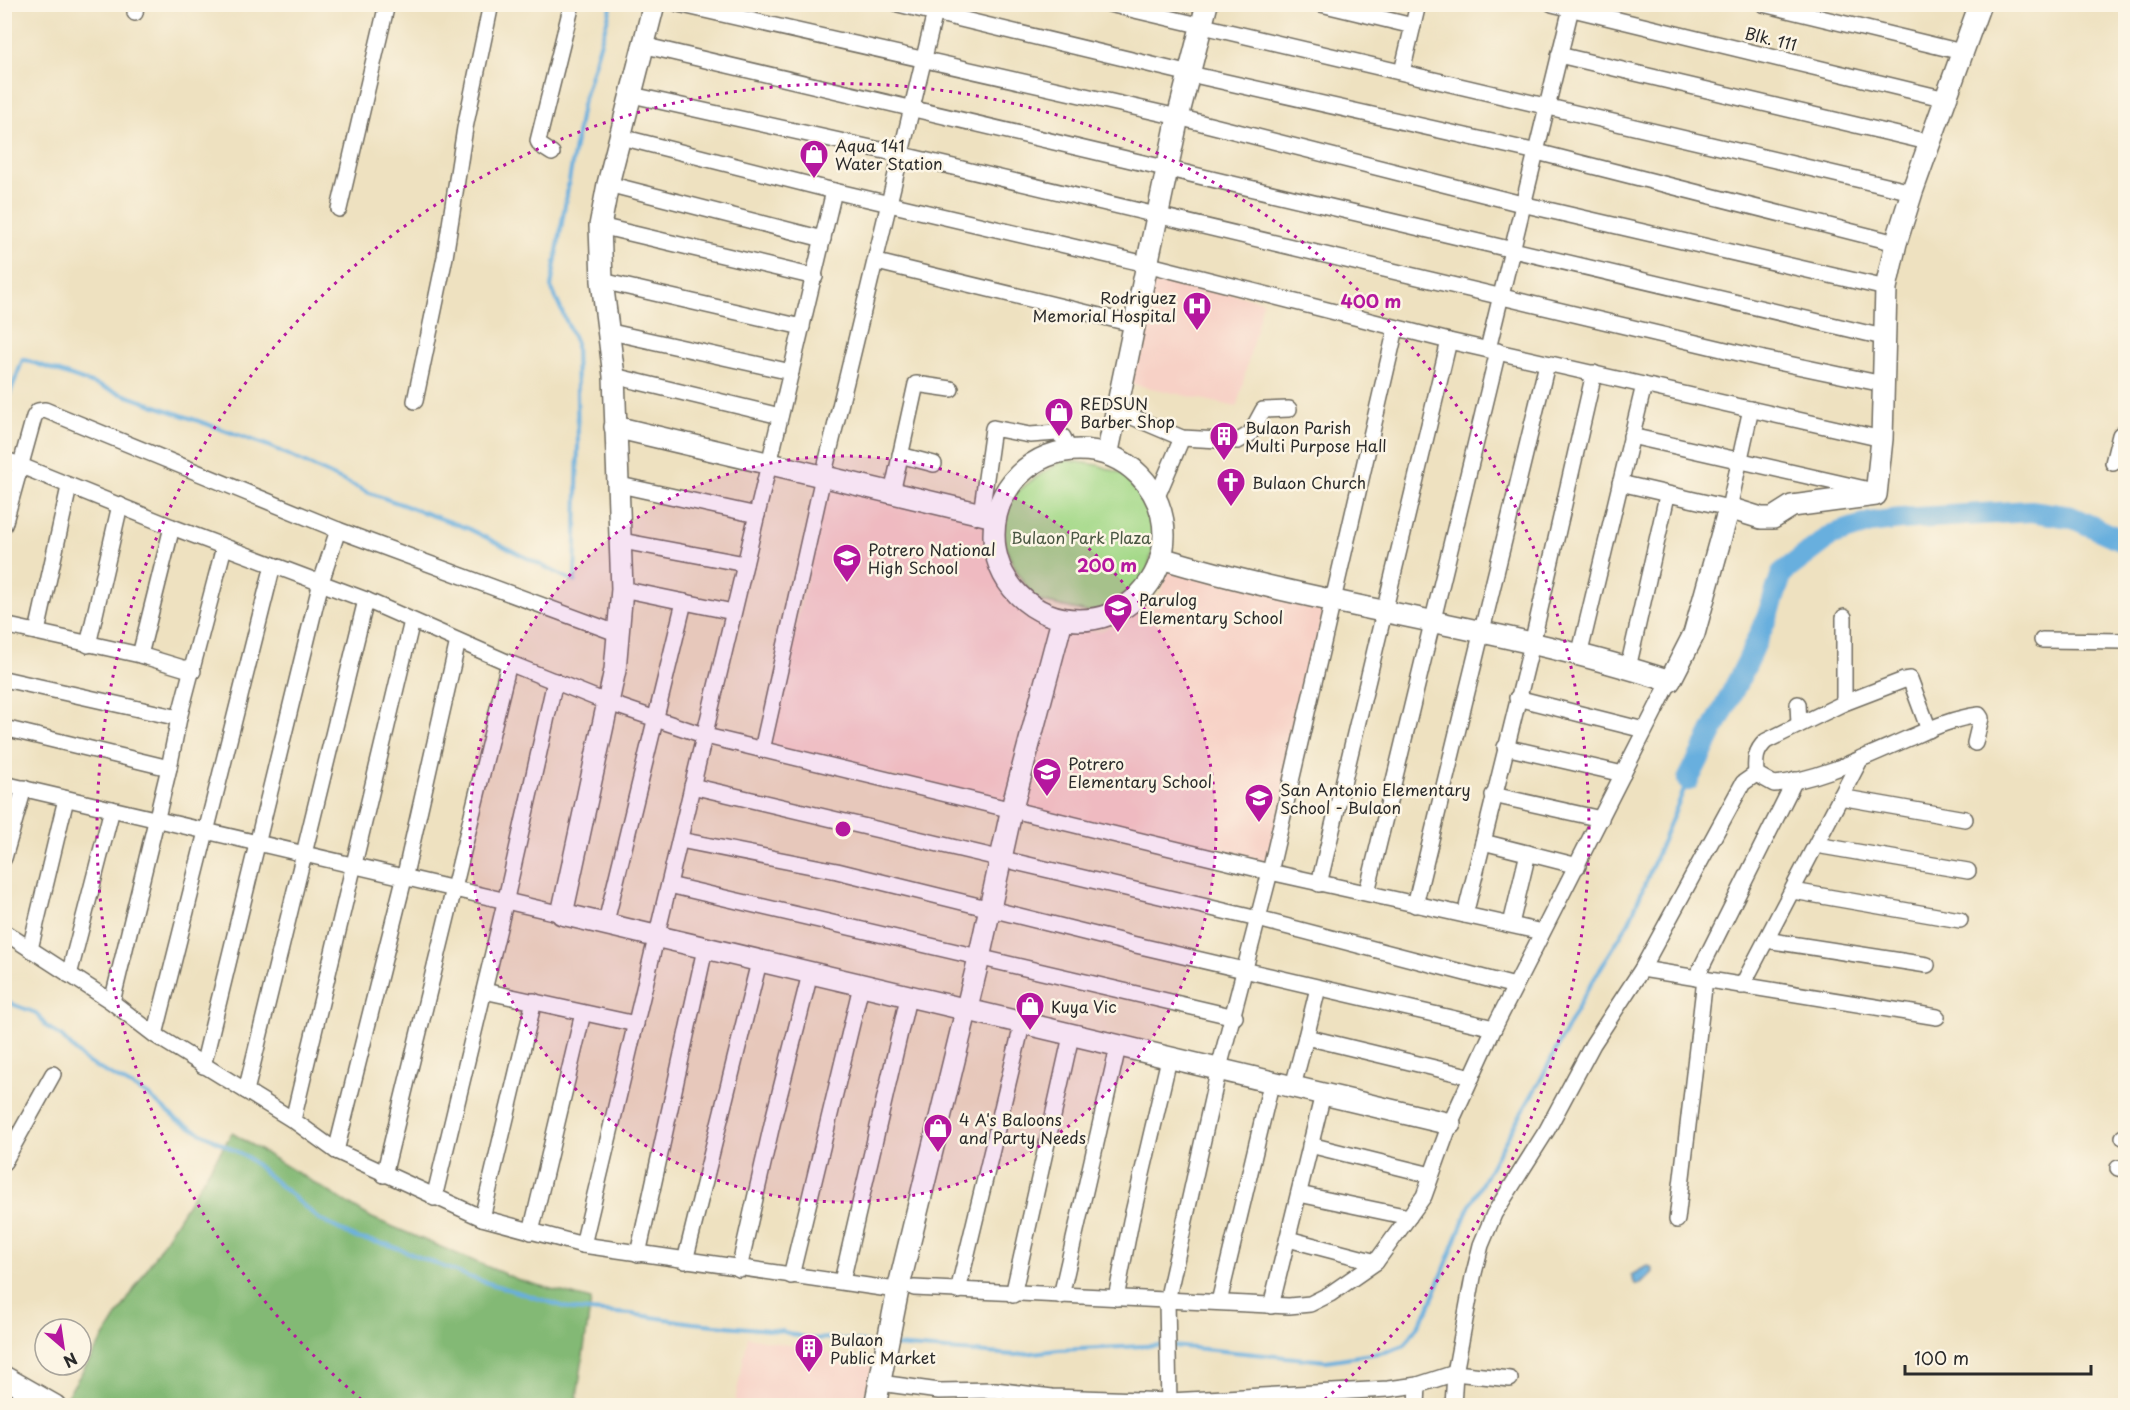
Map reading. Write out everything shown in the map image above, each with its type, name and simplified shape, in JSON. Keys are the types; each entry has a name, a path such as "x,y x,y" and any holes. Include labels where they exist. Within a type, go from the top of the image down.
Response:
{"street":[{"path":"339,209 387,4"},
{"path":"415,401 446,257 465,128 491,4"},
{"path":"552,153 541,146 538,141 572,4"},
{"path":"562,914 606,702 615,670 622,589 620,485 615,427 614,375 611,332 602,281 600,226 608,184 654,4"},
{"path":"678,4 924,62 1178,117 1522,204 1886,288"},
{"path":"898,4 936,9 1190,74 1537,152 1896,243"},
{"path":"1109,4 1912,192"},
{"path":"1108,451 1133,324 1169,169 1178,117 1207,4"},
{"path":"1322,4 1413,26"},
{"path":"1402,72 1418,4"},
{"name":"Blk. 111","path":"1552,4 1571,6 1946,99"},
{"path":"1763,4 1962,52"},
{"path":"1620,483 1667,496 1729,508 1761,518 1773,518 1792,506 1874,497 1877,492 1882,439 1886,288 1896,243 1912,192 1932,143 1976,5"},
{"path":"1367,892 1434,622 1522,204 1537,152 1571,6"},
{"path":"762,750 823,477 903,155 936,9"},
{"path":"642,45 1883,337"},
{"path":"1559,55 1932,143"},
{"path":"632,95 903,155 1158,217 1502,295 1764,359 1883,384"},
{"path":"621,137 834,191 891,202 1146,264 1449,341 1882,439"},
{"path":"608,184 823,239"},
{"path":"583,1245 834,191"},
{"path":"600,226 815,277"},
{"path":"877,262 1133,324"},
{"path":"602,281 802,327"},
{"path":"1170,1403 1166,1339 1167,1301 1219,1068 1235,1017 1270,872 1396,328"},
{"path":"611,332 791,372"},
{"path":"1319,884 1449,341"},
{"path":"1415,905 1547,363"},
{"path":"1465,915 1532,644 1594,373"},
{"path":"614,375 780,416"},
{"path":"892,493 916,384 951,389"},
{"path":"1579,656 1644,385"},
{"path":"1116,410 1182,438 1238,441 1250,434 1263,411 1289,409"},
{"path":"914,1288 1013,1295 1271,1306 1310,1304 1343,1286 1376,1262 1424,1196 1450,1124 1494,1028 1694,634 1729,508 1751,409"},
{"path":"4,525 34,417 38,411 45,410 338,530 619,634"},
{"path":"615,427 987,515"},
{"path":"987,515 1032,464 1069,449 1108,451 1133,467 1164,513 1165,540 1161,558 1151,580 1132,602 1100,619 1062,620 1029,606 1009,587 994,556 987,515 993,428 1030,435 1057,433 1064,437 1069,449"},
{"path":"2113,463 2120,435 2126,430"},
{"path":"1631,436 1877,492"},
{"path":"1156,499 1182,438"},
{"path":"900,455 934,464"},
{"path":"4,459 69,487 366,600 509,663 606,702 706,736 1012,808 1319,884 1367,892 1415,905 1542,932"},
{"path":"620,485 757,515"},
{"path":"37,632 69,487"},
{"path":"1628,668 1667,496"},
{"path":"88,645 120,505"},
{"path":"140,655 172,527"},
{"path":"203,1066 321,582 338,530"},
{"path":"622,541 745,564"},
{"path":"112,1002 155,819 170,768 179,718 224,547"},
{"path":"1161,558 1334,602 1532,644 1670,681"},
{"path":"155,1035 273,565"},
{"path":"622,589 733,612"},
{"path":"246,1091 306,855 366,600"},
{"path":"605,926 684,602"},
{"path":"1844,617 1844,703"},
{"path":"875,1406 898,1290 979,958 1012,808 1062,620"},
{"path":"293,1120 412,621"},
{"path":"4,625 140,655 193,671"},
{"path":"2042,640 2126,642"},
{"path":"336,1151 405,879 458,641"},
{"path":"384,1175 456,891 509,663"},
{"path":"4,679 179,718"},
{"path":"1756,774 1755,759 1758,749 1766,741 1844,703 1910,679 1929,730"},
{"path":"434,1198 505,903 555,681"},
{"path":"1517,699 1644,730"},
{"path":"1798,704 1799,724"},
{"path":"1756,774 1774,784 1796,780 1861,758 1953,719 1979,716 1982,718 1975,743"},
{"path":"4,728 170,768"},
{"path":"1505,747 1623,774"},
{"path":"1742,986 1861,758"},
{"path":"1454,1406 1455,1373 1473,1277 1481,1245 1494,1214 1547,1130 1604,1026 1642,969 1703,861 1739,789 1756,774"},
{"path":"1677,1220 1701,979 1796,780"},
{"path":"4,784 505,903 562,914 1022,1025 1272,1080 1450,1124"},
{"path":"693,786 1258,919 1515,986"},
{"path":"4,858 24,788"},
{"path":"1493,795 1601,819"},
{"path":"1840,797 1965,819"},
{"path":"30,949 66,799"},
{"path":"69,975 112,809"},
{"path":"680,840 837,871 1318,988 1494,1028"},
{"path":"1483,842 1578,866"},
{"path":"1816,845 1968,871"},
{"path":"1511,924 1527,853"},
{"path":"669,885 1235,1017"},
{"path":"1793,891 1960,920"},
{"path":"4,932 112,1002 155,1035 293,1120 336,1151 434,1198 482,1218 583,1245 889,1289"},
{"path":"1766,940 1927,965"},
{"path":"638,1254 705,949"},
{"path":"685,1261 759,962"},
{"path":"1642,969 1936,1017"},
{"path":"740,1269 772,1120 810,974"},
{"path":"791,1276 861,986"},
{"path":"1293,1086 1318,988"},
{"path":"483,991 636,1024"},
{"path":"842,1281 908,998"},
{"path":"482,1218 534,1001"},
{"path":"531,1232 583,1013"},
{"path":"958,1291 1022,1025"},
{"path":"1013,1295 1071,1036"},
{"path":"1306,1037 1472,1077"},
{"path":"1061,1296 1118,1047"},
{"path":"1116,1298 1131,1221 1169,1059"},
{"path":"4,1162 53,1074"},
{"path":"1219,1302 1272,1080"},
{"path":"1271,1306 1323,1094"},
{"path":"1310,1145 1431,1175"},
{"path":"1299,1194 1409,1217"},
{"path":"1288,1239 1376,1262"},
{"path":"882,1376 938,1398 995,1390 1051,1401 1170,1403 1356,1398 1418,1385 1455,1373 1510,1379"},
{"path":"4,1377 55,1406"},
{"path":"1418,1385 1418,1406"},
{"path":"992,1406 995,1390"}],"shaded area":[{"name":"Rodriguez Memorial Hospital","path":"1151,274 1263,301 1237,407 1128,383"},
{"path":"829,482 984,519 983,539 996,573 1025,617 1050,627 1009,802 769,748"},
{"path":"1168,563 1325,606 1268,865 1021,807 1064,628 1101,632 1161,593"},
{"name":"Bulaon Public Market","path":"748,1337 873,1362 864,1405 734,1406"}],"green space":[{"name":"Bulaon Park Plaza","path":"1064,460 1098,465 1126,475 1159,523 1145,582 1095,614 1035,600 1011,561 1002,533 1003,519 1008,505 1018,492"},
{"path":"232,1133 372,1218 519,1280 591,1300 576,1405 62,1404 79,1377 93,1377 93,1355"}],"water":[{"path":"1647,1266 1651,1267 1653,1272 1641,1284 1635,1284 1631,1275"}],"waterway":[{"path":"4,409 23,359 269,446 367,492 467,528 575,582 578,444 576,343 551,287 582,105 612,4"},
{"path":"1688,780 1747,663 1769,612 1782,573 1832,535 1870,523 1901,519 2031,511 2071,517 2126,542"},
{"path":"1173,1346 1326,1361 1385,1352 1405,1345 1428,1310 1468,1209 1540,1081 1583,997 1629,922 1688,780"},
{"path":"4,997 12,1004 36,1013 46,1026 62,1037 85,1061 148,1095 177,1120 247,1157 319,1219 356,1238 389,1245 472,1278 575,1310 781,1331 810,1339 834,1338 881,1345"},
{"path":"894,1346 1015,1355 1058,1350 1165,1345"}],"place":[{"name":"Aqua 141 Water Station","path":"814,180"},
{"name":"Rodriguez Memorial Hospital","path":"1197,332"},
{"name":"REDSUN Barber Shop","path":"1059,438"},
{"name":"Bulaon Parish Multi Purpose Hall","path":"1224,462"},
{"name":"Bulaon Church","path":"1231,508"},
{"name":"Potrero National High School","path":"847,584"},
{"name":"Parulog Elementary School","path":"1118,634"},
{"name":"Potrero Elementary School","path":"1047,798"},
{"name":"San Antonio Elementary School - Bulaon","path":"1259,824"},
{"name":"Kuya Vic","path":"1030,1032"},
{"name":"4 A's Baloons and Party Needs","path":"938,1154"},
{"name":"Bulaon Public Market","path":"809,1374"}]}
